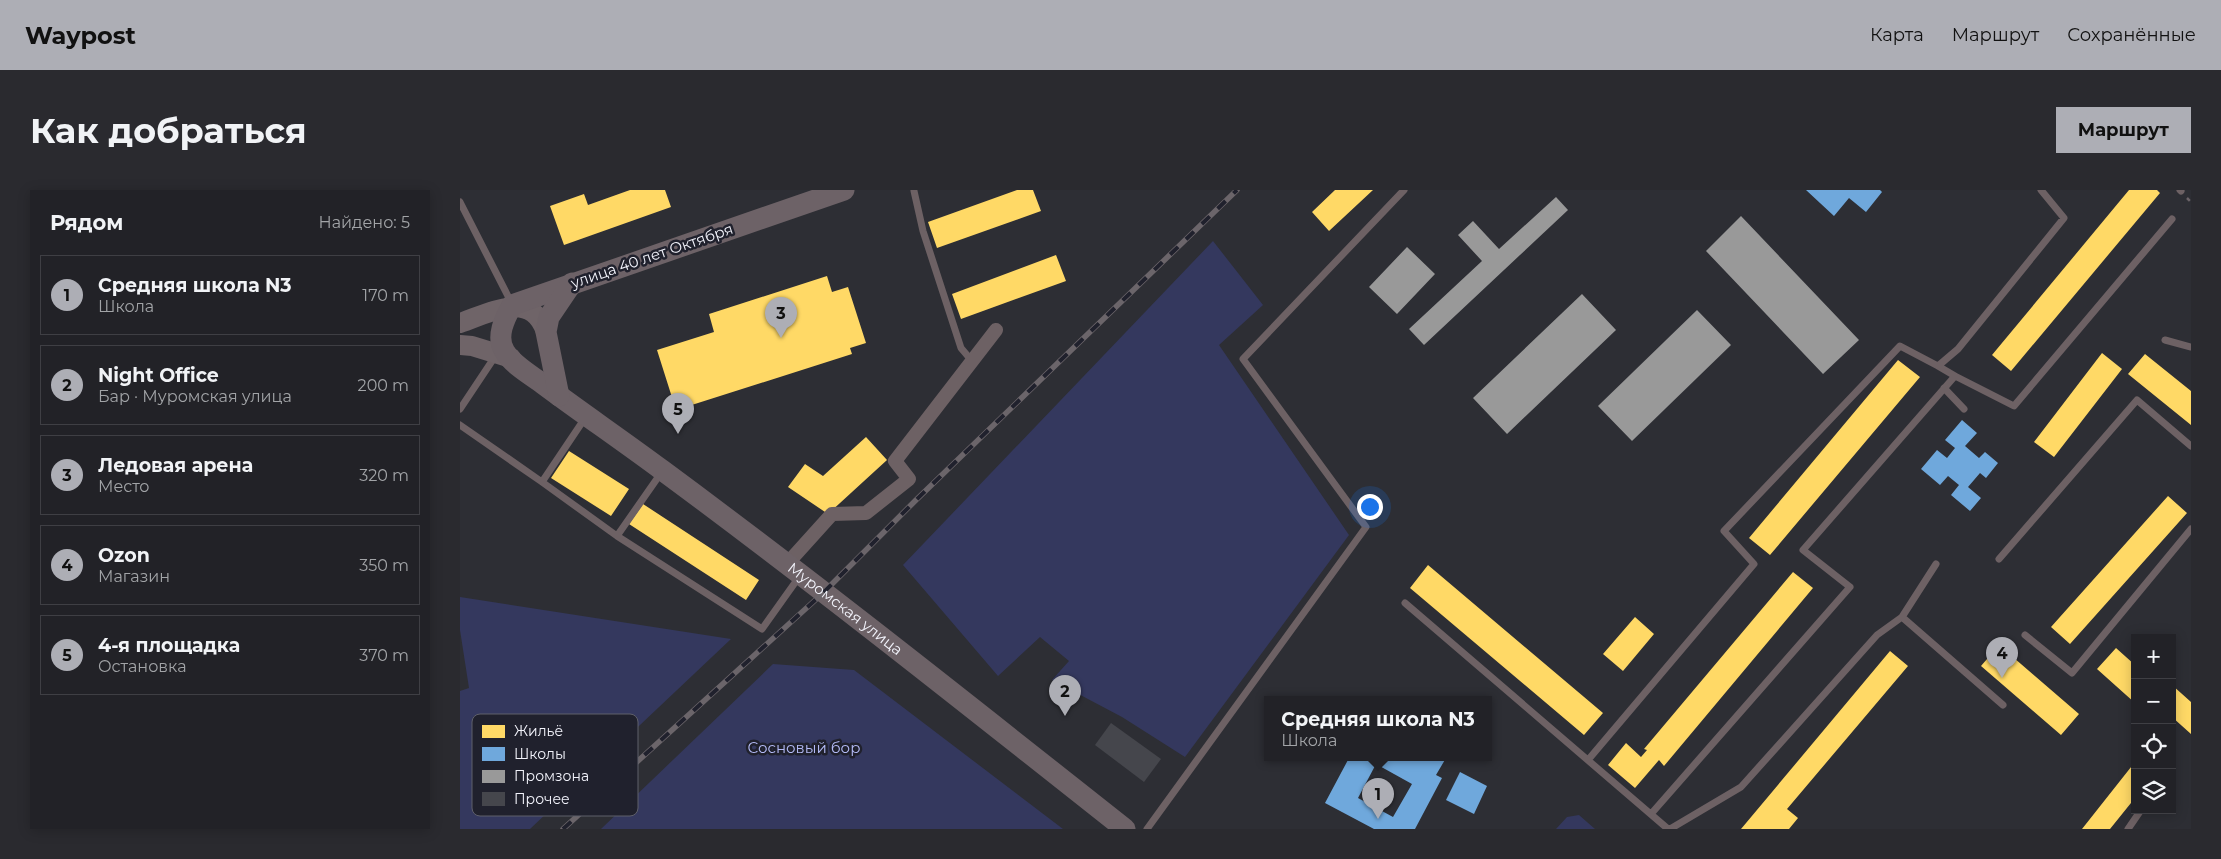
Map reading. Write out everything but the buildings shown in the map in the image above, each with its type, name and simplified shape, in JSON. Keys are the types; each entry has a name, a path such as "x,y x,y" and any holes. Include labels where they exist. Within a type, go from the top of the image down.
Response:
{"main road":[{"name":"улица 40 лет Октября","path":"460,323 844,190"},
{"path":"546,332 549,317 572,283"},
{"path":"460,345 503,356 501,334 503,324 512,305 534,313 543,322 559,396"},
{"name":"Муромская улица","path":"503,356 663,470 1125,829"}],"street":[{"path":"793,570 832,514 866,513 909,479 895,461 996,330"}],"lane":[{"path":"1147,829 1366,527 1243,359 1404,190"},
{"path":"1938,366 1958,349 2064,218 2041,190"},
{"path":"914,191 923,231 961,348 972,361"},
{"path":"460,202 512,305"},
{"path":"1588,760 1754,564 1724,531 1900,346 2014,406 2172,219"},
{"path":"2165,340 2191,347"},
{"path":"460,409 503,356"},
{"path":"1651,814 1850,586 1803,550 1954,376"},
{"path":"1944,388 1964,409"},
{"path":"1999,559 2137,400 2191,446"},
{"path":"542,482 587,416"},
{"path":"460,425 618,536 762,629 793,570"},
{"path":"618,536 663,470"},
{"path":"2025,635 2072,673 2191,529"},
{"path":"1405,603 1669,829 1741,787 1876,635 1902,617 1936,564"},
{"path":"1902,617 2003,705"},
{"path":"2128,829 2139,814"}],"green space":[{"path":"1213,241 1263,305 1219,345 1349,535 1185,757 1122,717 1052,680 1069,661 1040,637 998,676 903,565"},
{"path":"460,597 731,639 638,727 638,714 472,714 472,816 544,816 530,829 460,829 460,691 469,688 460,630"},
{"name":"Сосновый бор","path":"773,664 854,670 1063,829 601,829 615,816 638,816 638,794"},
{"path":"1579,815 1595,829 1556,829 1567,817"}],"railway":[{"path":"638,761 823,593 916,500 1237,190"},
{"path":"563,829 577,816"}],"place":[{"name":"Ледовая арена","path":"781,338"},
{"name":"4-я площадка","path":"678,434"},
{"name":"Ozon","path":"2002,678"},
{"name":"Night Office","path":"1065,716"},
{"name":"Средняя школа N3","path":"1378,819"}]}
